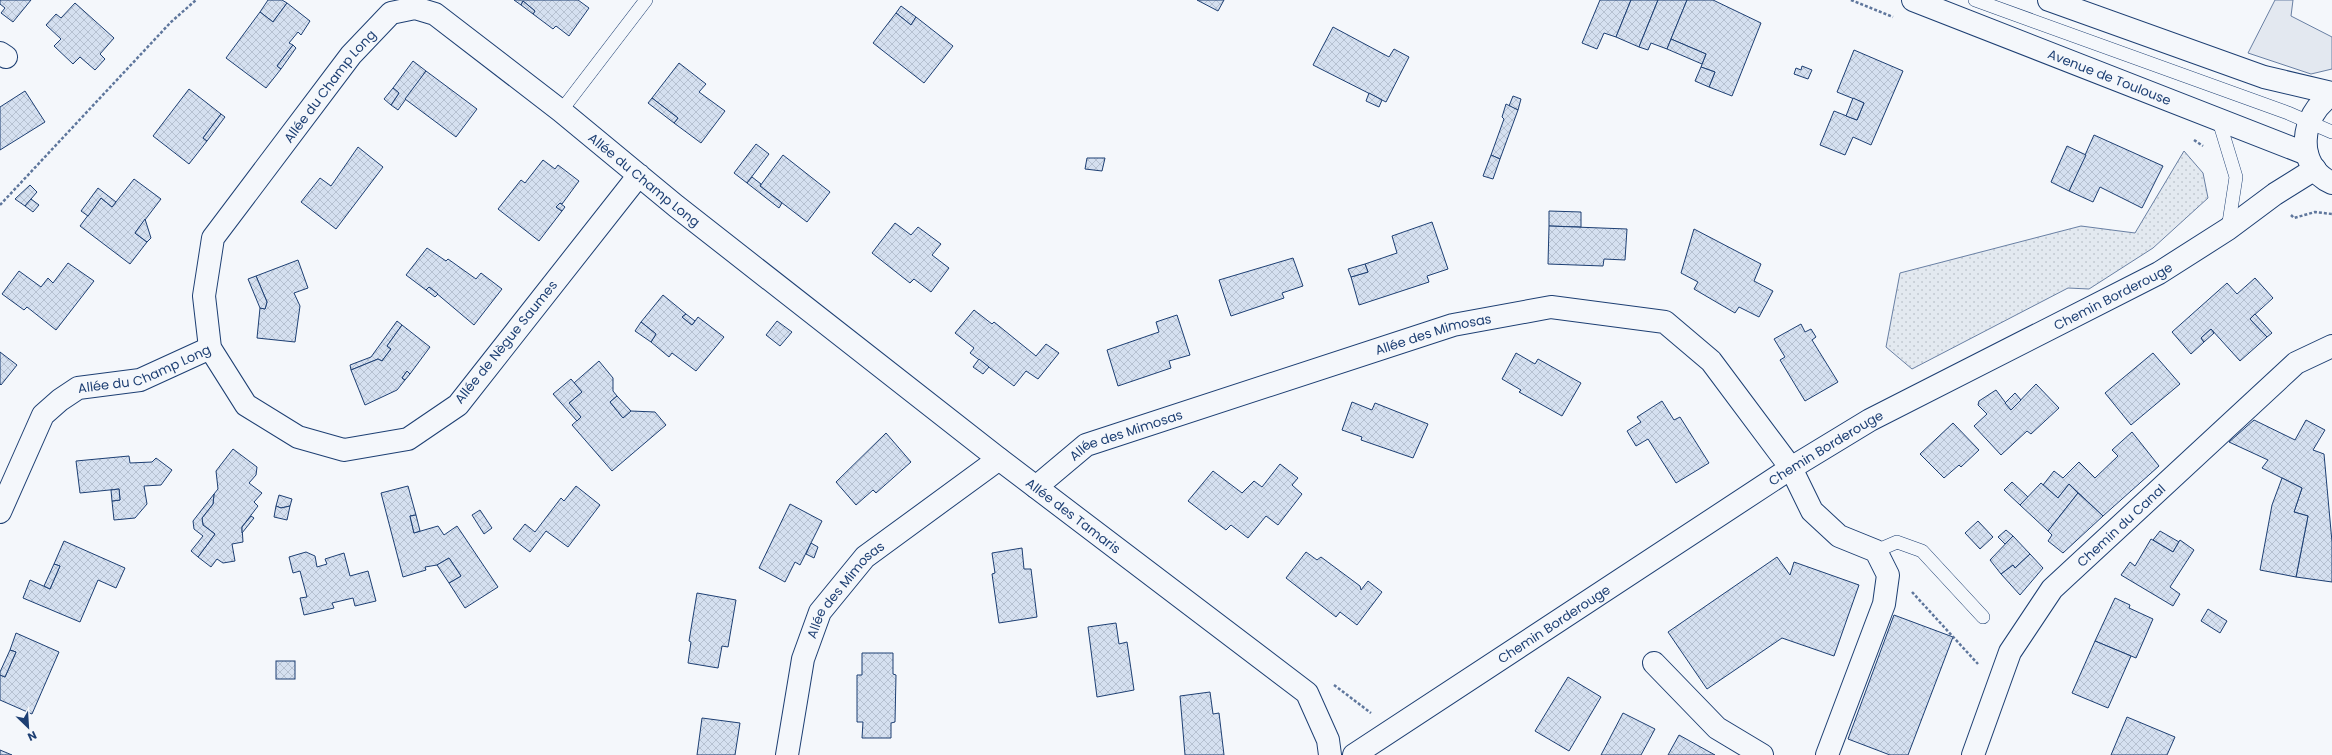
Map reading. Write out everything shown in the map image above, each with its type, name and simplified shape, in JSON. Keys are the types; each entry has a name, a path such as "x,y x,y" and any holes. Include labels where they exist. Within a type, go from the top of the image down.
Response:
{"street":[{"name":"Avenue de Toulouse","path":"1913,0 2219,121 2311,162 2332,183"},
{"path":"2049,0 2264,77 2332,94"},
{"name":"Allée du Champ Long","path":"0,512 42,415 60,400 78,388 140,380 210,348 204,296 213,238 351,55 391,13 415,8 435,14 561,110 639,175 789,295"},
{"path":"2311,162 2305,137 2308,121 2314,110 2332,94"},
{"name":"Chemin Borderouge","path":"1354,755 1791,468 1870,420 2159,273 2228,229 2275,194 2311,162"},
{"name":"Allée de Nègue Saumes","path":"210,348 246,405 298,437 344,450 408,439 458,405 639,175"},
{"name":"Allée des Tamaris","path":"789,295 999,459 1307,693 1328,740 1330,755"},
{"name":"Allée des Mimosas","path":"1036,487 1086,446 1453,325 1551,308 1665,322 1711,361 1791,468 1812,511 1839,536 1876,552"},
{"name":"Chemin du Canal","path":"1973,755 2010,652 2052,589 2296,363 2332,346"},
{"name":"Allée des Mimosas","path":"787,755 803,659 820,612 866,557 999,459"},
{"path":"1827,755 1884,604 1888,574 1876,552"},
{"path":"1654,663 1717,728 1762,755"}],"lane":[{"path":"561,110 646,0"},
{"path":"1976,0 2308,121 2332,132"},
{"path":"2219,121 2234,163 2236,185 2228,229"},
{"path":"1876,552 1897,542 1922,551 1984,617"}],"path":[{"path":"0,205 171,22 196,0"},
{"path":"1851,0 1894,18"},
{"path":"2189,137 2234,163"},
{"path":"2275,194 2294,218 2315,212 2332,214"},
{"path":"1909,589 1998,684"}],"shaded area":[{"path":"2275,0 2293,0 2291,16 2332,37 2332,69 2311,74 2248,53"},
{"path":"2184,151 2203,173 2208,198 2153,248 2089,289 2068,288 1912,369 1886,347 1900,273 2081,226 2135,233"}],"building":[{"path":"0,0 31,0 13,22 1,13 5,8 0,4"},
{"path":"268,0 282,0 287,3 273,22 260,12"},
{"path":"514,0 578,0 589,8 569,36 556,26 553,29 533,14 535,11 523,1 521,5"},
{"path":"1197,0 1224,0 1218,11"},
{"path":"1600,0 1631,0 1616,37 1604,33 1597,49 1582,43"},
{"path":"1631,0 1658,0 1639,47 1616,37"},
{"path":"1658,0 1687,0 1667,49 1651,43 1648,50 1639,47"},
{"path":"1687,0 1713,0 1761,23 1732,96 1709,87 1715,72 1701,67 1706,54 1671,39"},
{"path":"523,1 535,11 533,14 521,5"},
{"path":"75,3 114,38 100,54 105,59 95,70 80,57 73,64 54,46 61,39 46,25 56,14 61,18"},
{"path":"287,3 310,21 301,35 298,32 289,43 293,45 277,66 281,69 266,88 226,58 260,12 273,22"},
{"path":"901,6 916,17 911,25 896,13"},
{"path":"896,13 911,25 916,17 953,46 924,83 873,43"},
{"path":"1333,27 1389,57 1394,49 1409,57 1386,102 1313,65"},
{"path":"1671,39 1706,54 1702,64 1667,49"},
{"path":"293,45 296,48 281,69 277,66"},
{"path":"1854,50 1903,71 1871,145 1853,137 1845,155 1820,145 1834,111 1857,120 1864,103 1837,92"},
{"path":"413,61 426,71 398,110 391,105 399,93 393,88"},
{"path":"679,63 706,84 699,92 725,111 701,143 674,123 678,118 652,98"},
{"path":"1802,66 1812,70 1808,79 1794,74 1796,68 1801,70"},
{"path":"1701,67 1715,72 1709,87 1695,81"},
{"path":"426,71 477,109 456,137 405,99"},
{"path":"393,88 399,93 391,105 384,99"},
{"path":"189,89 221,114 203,138 207,141 189,164 153,136"},
{"path":"25,91 45,122 0,150 0,107"},
{"path":"1369,93 1382,100 1379,107 1366,101"},
{"path":"1513,96 1521,99 1518,110 1509,106"},
{"path":"652,98 678,118 674,123 648,103"},
{"path":"1853,98 1864,103 1857,120 1846,116"},
{"path":"1506,104 1518,110 1500,159 1491,155 1504,119 1502,117"},
{"path":"221,114 225,117 207,141 203,138"},
{"path":"2094,135 2163,166 2142,208 2100,187 2093,202 2069,191"},
{"path":"756,144 769,154 747,183 734,173"},
{"path":"2067,146 2086,155 2069,191 2051,182"},
{"path":"358,147 383,167 336,229 301,202 320,178 331,186"},
{"path":"783,155 830,192 807,222 760,186"},
{"path":"1491,155 1500,159 1493,179 1483,176"},
{"path":"1087,158 1105,158 1102,171 1085,169"},
{"path":"543,160 555,169 558,165 579,181 562,204 560,203 556,207 562,211 539,241 498,209 521,180 525,183"},
{"path":"752,177 761,184 760,186 782,203 779,208 747,183"},
{"path":"134,179 161,199 135,233 147,242 130,264 80,226 101,198 112,207"},
{"path":"30,185 37,192 25,206 15,199"},
{"path":"98,188 116,202 112,207 101,198 88,216 81,211"},
{"path":"31,199 39,205 33,212 25,206"},
{"path":"560,203 565,207 562,211 556,207"},
{"path":"1549,211 1581,212 1581,227 1549,226"},
{"path":"145,219 151,238 147,242 135,233"},
{"path":"1432,222 1448,269 1427,276 1429,282 1359,305 1351,277 1368,272 1365,264 1397,253 1392,236"},
{"path":"895,223 911,235 918,227 941,244 932,255 949,268 931,292 914,279 910,283 872,253"},
{"path":"1549,226 1627,229 1625,260 1604,259 1603,266 1548,264"},
{"path":"1694,229 1761,264 1754,281 1773,291 1759,317 1739,307 1735,313 1694,289 1698,282 1681,273"},
{"path":"427,248 446,261 448,259 476,279 481,273 502,289 474,325 429,287 426,290 406,275"},
{"path":"1293,258 1303,286 1282,293 1284,298 1231,316 1219,280"},
{"path":"298,260 308,288 294,293 300,306 295,342 257,338 260,308 265,309 267,302 256,276"},
{"path":"68,263 94,281 56,330 27,307 24,310 2,294 19,271 41,287 48,278 53,283"},
{"path":"1365,264 1368,272 1351,277 1348,269"},
{"path":"256,276 267,302 265,309 260,308 248,279"},
{"path":"2255,278 2273,298 2250,319 2267,337 2240,361 2211,329 2201,338 2204,342 2191,354 2172,332 2227,283 2237,294"},
{"path":"429,287 438,294 435,297 426,290"},
{"path":"663,295 686,314 682,317 692,325 698,317 724,337 696,371 672,353 669,357 651,342 656,334 641,322"},
{"path":"974,310 992,324 994,322 1036,356 1046,344 1059,353 1038,379 1026,371 1014,386 970,353 974,348 955,333"},
{"path":"686,314 695,321 692,325 682,317"},
{"path":"2255,314 2272,333 2267,337 2250,319"},
{"path":"1177,315 1190,355 1169,361 1171,368 1118,386 1107,350 1159,332 1156,322"},
{"path":"397,321 402,325 387,346 391,349 382,361 378,359 351,370 350,365 371,357"},
{"path":"777,321 792,332 780,346 766,335"},
{"path":"641,322 656,334 651,342 635,331"},
{"path":"1801,324 1805,332 1811,329 1816,337 1812,340 1838,382 1805,401 1780,360 1785,357 1774,339"},
{"path":"402,325 430,347 410,374 407,371 402,378 405,380 397,390 365,405 351,370 378,359 382,361 391,349 387,346"},
{"path":"2211,329 2214,333 2204,342 2201,338"},
{"path":"0,352 17,365 1,385 0,384"},
{"path":"1516,353 1535,364 1538,359 1581,383 1562,416 1519,392 1521,390 1502,379"},
{"path":"2153,353 2180,384 2131,425 2105,393"},
{"path":"979,359 989,367 983,374 973,367"},
{"path":"599,361 613,378 613,391 617,396 610,402 623,418 631,411 655,412 666,425 612,471 572,425 581,417 569,403 582,392 574,383"},
{"path":"407,371 410,374 405,380 402,378"},
{"path":"571,379 582,392 569,403 581,417 577,421 553,394"},
{"path":"2036,384 2059,408 2031,434 2027,431 2001,455 1974,426 1987,414 1978,405 1979,401 1996,390 2011,410"},
{"path":"2015,393 2021,400 2011,410 2005,403"},
{"path":"617,396 631,411 623,418 610,402"},
{"path":"1662,401 1674,420 1680,417 1709,463 1676,483 1648,439 1636,446 1627,431 1641,422 1637,417"},
{"path":"1352,402 1372,410 1375,403 1428,424 1413,458 1361,440 1362,437 1342,430"},
{"path":"2254,420 2295,440 2306,420 2325,430 2313,450 2324,454 2332,542 2332,582 2296,577 2308,516 2294,512 2302,488 2262,468 2268,460 2229,442"},
{"path":"1953,423 1979,450 1961,467 1959,465 1944,478 1920,454"},
{"path":"2132,432 2159,466 2103,516 2069,484 2058,498 2043,485 2054,471 2063,478 2079,462 2095,478 2118,456 2112,450"},
{"path":"886,433 911,462 876,493 873,490 856,505 836,482"},
{"path":"233,449 257,467 256,475 249,483 262,493 254,502 258,506 242,527 243,542 232,544 235,561 223,563 217,559 211,567 198,557 215,534 203,525 202,518 213,504 214,494 218,489 216,471"},
{"path":"129,456 130,463 152,462 156,458 172,470 161,485 144,486 147,504 135,518 114,520 112,501 120,500 119,489 80,493 76,461"},
{"path":"1280,464 1298,478 1292,485 1302,494 1278,525 1266,516 1248,538 1231,525 1226,530 1188,501 1213,471 1242,493 1254,481 1262,487"},
{"path":"2282,478 2302,488 2294,512 2308,516 2296,577 2260,570 2272,505"},
{"path":"2012,482 2028,497 2020,505 2004,490"},
{"path":"2041,483 2058,498 2069,484 2078,493 2048,531 2020,505"},
{"path":"408,486 416,515 410,516 414,533 438,526 444,535 457,526 498,587 465,608 449,583 461,576 449,558 437,565 425,567 426,570 403,577 381,493"},
{"path":"576,486 600,505 568,547 546,531 530,552 513,539 525,524 535,532 561,498 564,501"},
{"path":"119,489 120,500 112,501 111,490"},
{"path":"2078,493 2103,516 2063,553 2048,541 2052,535 2048,531"},
{"path":"214,494 213,504 202,518 203,525 215,534 198,557 191,551 203,536 194,529 193,521"},
{"path":"279,495 292,499 290,506 281,508 276,506"},
{"path":"790,504 822,521 800,565 795,562 785,582 759,568"},
{"path":"276,506 281,508 290,506 287,520 274,517"},
{"path":"480,510 492,528 484,534 472,515"},
{"path":"416,515 420,531 414,533 410,516"},
{"path":"251,516 254,518 242,533 242,527"},
{"path":"1978,521 1993,537 1980,549 1965,533"},
{"path":"2006,530 2013,536 2005,544 1998,537"},
{"path":"2160,531 2179,542 2173,552 2153,540"},
{"path":"2013,536 2030,554 2015,568 2013,565 2001,574 1990,560"},
{"path":"2151,539 2173,552 2180,540 2194,550 2170,587 2180,594 2173,606 2121,575 2130,562 2135,566"},
{"path":"64,541 125,568 116,588 98,580 80,622 23,598 30,580 50,589 60,566 54,564"},
{"path":"811,543 818,547 814,558 806,554"},
{"path":"1022,548 1024,569 1031,569 1037,617 999,623 992,574 995,573 992,553"},
{"path":"306,552 315,556 317,567 327,564 325,559 344,553 350,576 368,571 376,601 355,606 353,598 332,603 334,608 304,615 300,598 307,597 300,571 293,573 289,557"},
{"path":"1306,552 1317,560 1321,557 1360,586 1361,590 1368,581 1382,592 1357,625 1340,612 1336,617 1286,578"},
{"path":"2030,554 2043,568 2020,595 2001,574 2013,565 2015,568"},
{"path":"1777,557 1790,575 1794,562 1859,585 1834,656 1782,638 1707,689 1668,632"},
{"path":"449,558 461,576 449,583 437,565"},
{"path":"54,564 60,566 50,589 44,586"},
{"path":"697,593 736,600 728,647 722,646 718,668 688,663 691,642 689,641"},
{"path":"2115,598 2130,605 2129,608 2153,619 2136,658 2095,641"},
{"path":"2208,609 2227,621 2220,633 2201,621"},
{"path":"1894,615 1953,637 1908,755 1890,755 1848,739"},
{"path":"1116,623 1119,644 1127,642 1134,690 1097,697 1088,627"},
{"path":"16,633 59,652 32,714 0,700 0,675 5,677 16,652 10,650"},
{"path":"2095,641 2131,656 2108,708 2072,693"},
{"path":"10,650 16,652 5,677 0,675 0,672"},
{"path":"862,653 893,653 893,674 896,675 895,722 891,723 891,738 862,738 863,722 857,722 857,675 862,675"},
{"path":"276,661 295,661 295,679 276,679"},
{"path":"1568,677 1601,697 1569,751 1535,731"},
{"path":"1210,692 1213,714 1219,713 1224,755 1185,755 1180,696"},
{"path":"1623,713 1655,729 1641,755 1601,755"},
{"path":"2127,717 2175,737 2167,755 2111,755"},
{"path":"702,718 740,723 735,755 697,755"},
{"path":"1679,735 1715,755 1668,755"},
{"path":"0,750 12,755 0,755"}]}
